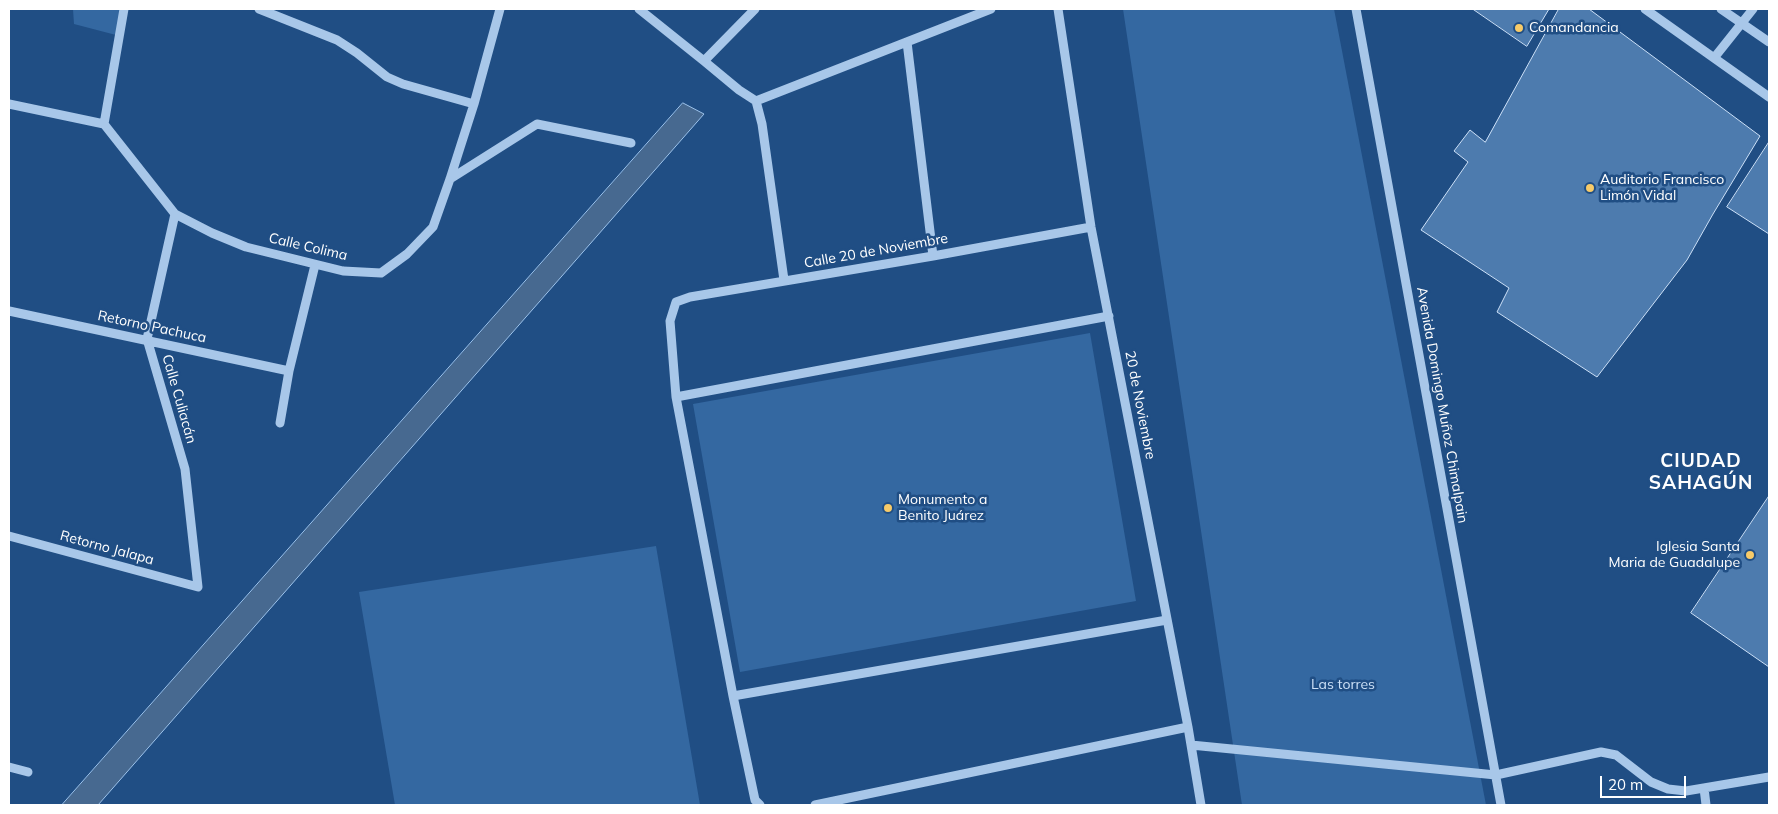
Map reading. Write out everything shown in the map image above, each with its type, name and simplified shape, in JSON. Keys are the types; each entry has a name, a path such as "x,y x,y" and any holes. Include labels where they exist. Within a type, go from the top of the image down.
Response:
{"street":[{"path":"104,124 124,9"},
{"path":"259,9 337,40 387,77 403,84 474,104"},
{"name":"Calle Colima","path":"175,214 212,233 246,246 343,271 381,273 407,254 433,227 474,104 500,9"},
{"path":"639,9 739,90 756,101 762,124 784,280"},
{"path":"704,61 756,9"},
{"path":"756,101 991,9"},
{"name":"20 de Noviembre","path":"1058,9 1091,227 1188,727 1201,805"},
{"name":"Avenida Domingo Muñoz Chimalpain","path":"1356,9 1501,805"},
{"path":"1645,9 1769,97"},
{"path":"1722,9 1769,42"},
{"path":"1714,58 1753,9"},
{"path":"907,42 933,256"},
{"path":"9,104 104,124 175,214"},
{"path":"450,179 537,124 631,143"},
{"name":"Calle Culiacán","path":"175,214 148,339 185,469 198,587"},
{"name":"Calle 20 de Noviembre","path":"676,397 670,321 676,302 690,297 784,280 933,256 1091,227"},
{"path":"280,423 289,371 315,265"},
{"name":"Retorno Pachuca","path":"9,311 148,339 289,371"},
{"path":"760,805 755,800 733,696 676,397 1109,316"},
{"name":"Retorno Jalapa","path":"9,536 198,587"},
{"path":"733,696 1167,620"},
{"path":"815,805 1188,727"},
{"path":"1191,745 1496,775 1602,752 1616,755 1651,782 1668,789 1686,791 1769,777"},
{"path":"9,767 28,772"},
{"path":"1704,788 1706,805"}],"green space":[{"path":"73,9 123,9 116,35 74,24"},
{"name":"Las torres","path":"1123,9 1334,9 1486,805 1242,805"},
{"path":"1090,333 1136,601 740,672 693,404"},
{"path":"656,546 700,805 395,805 359,592"}],"shaded area":[{"path":"683,103 704,114 98,805 62,805"}],"building":[{"name":"Comandancia","path":"1473,9 1549,9 1527,46"},
{"name":"Auditorio Francisco Limón Vidal","path":"1559,9 1589,9 1760,136 1687,260 1597,377 1497,312 1509,288 1421,230 1468,162 1454,151 1470,130 1485,142"},
{"path":"1769,142 1769,234 1727,207"},
{"name":"Iglesia Santa Maria de Guadalupe","path":"1769,496 1769,667 1691,613"}],"place":[{"name":"Comandancia","path":"1519,28"},
{"name":"Auditorio Francisco Limón Vidal","path":"1590,188"},
{"name":"Monumento a Benito Juárez","path":"888,508"},
{"name":"Iglesia Santa Maria de Guadalupe","path":"1750,555"}],"district":[{"name":"CIUDAD SAHAGÚN","path":"1701,472"}]}
